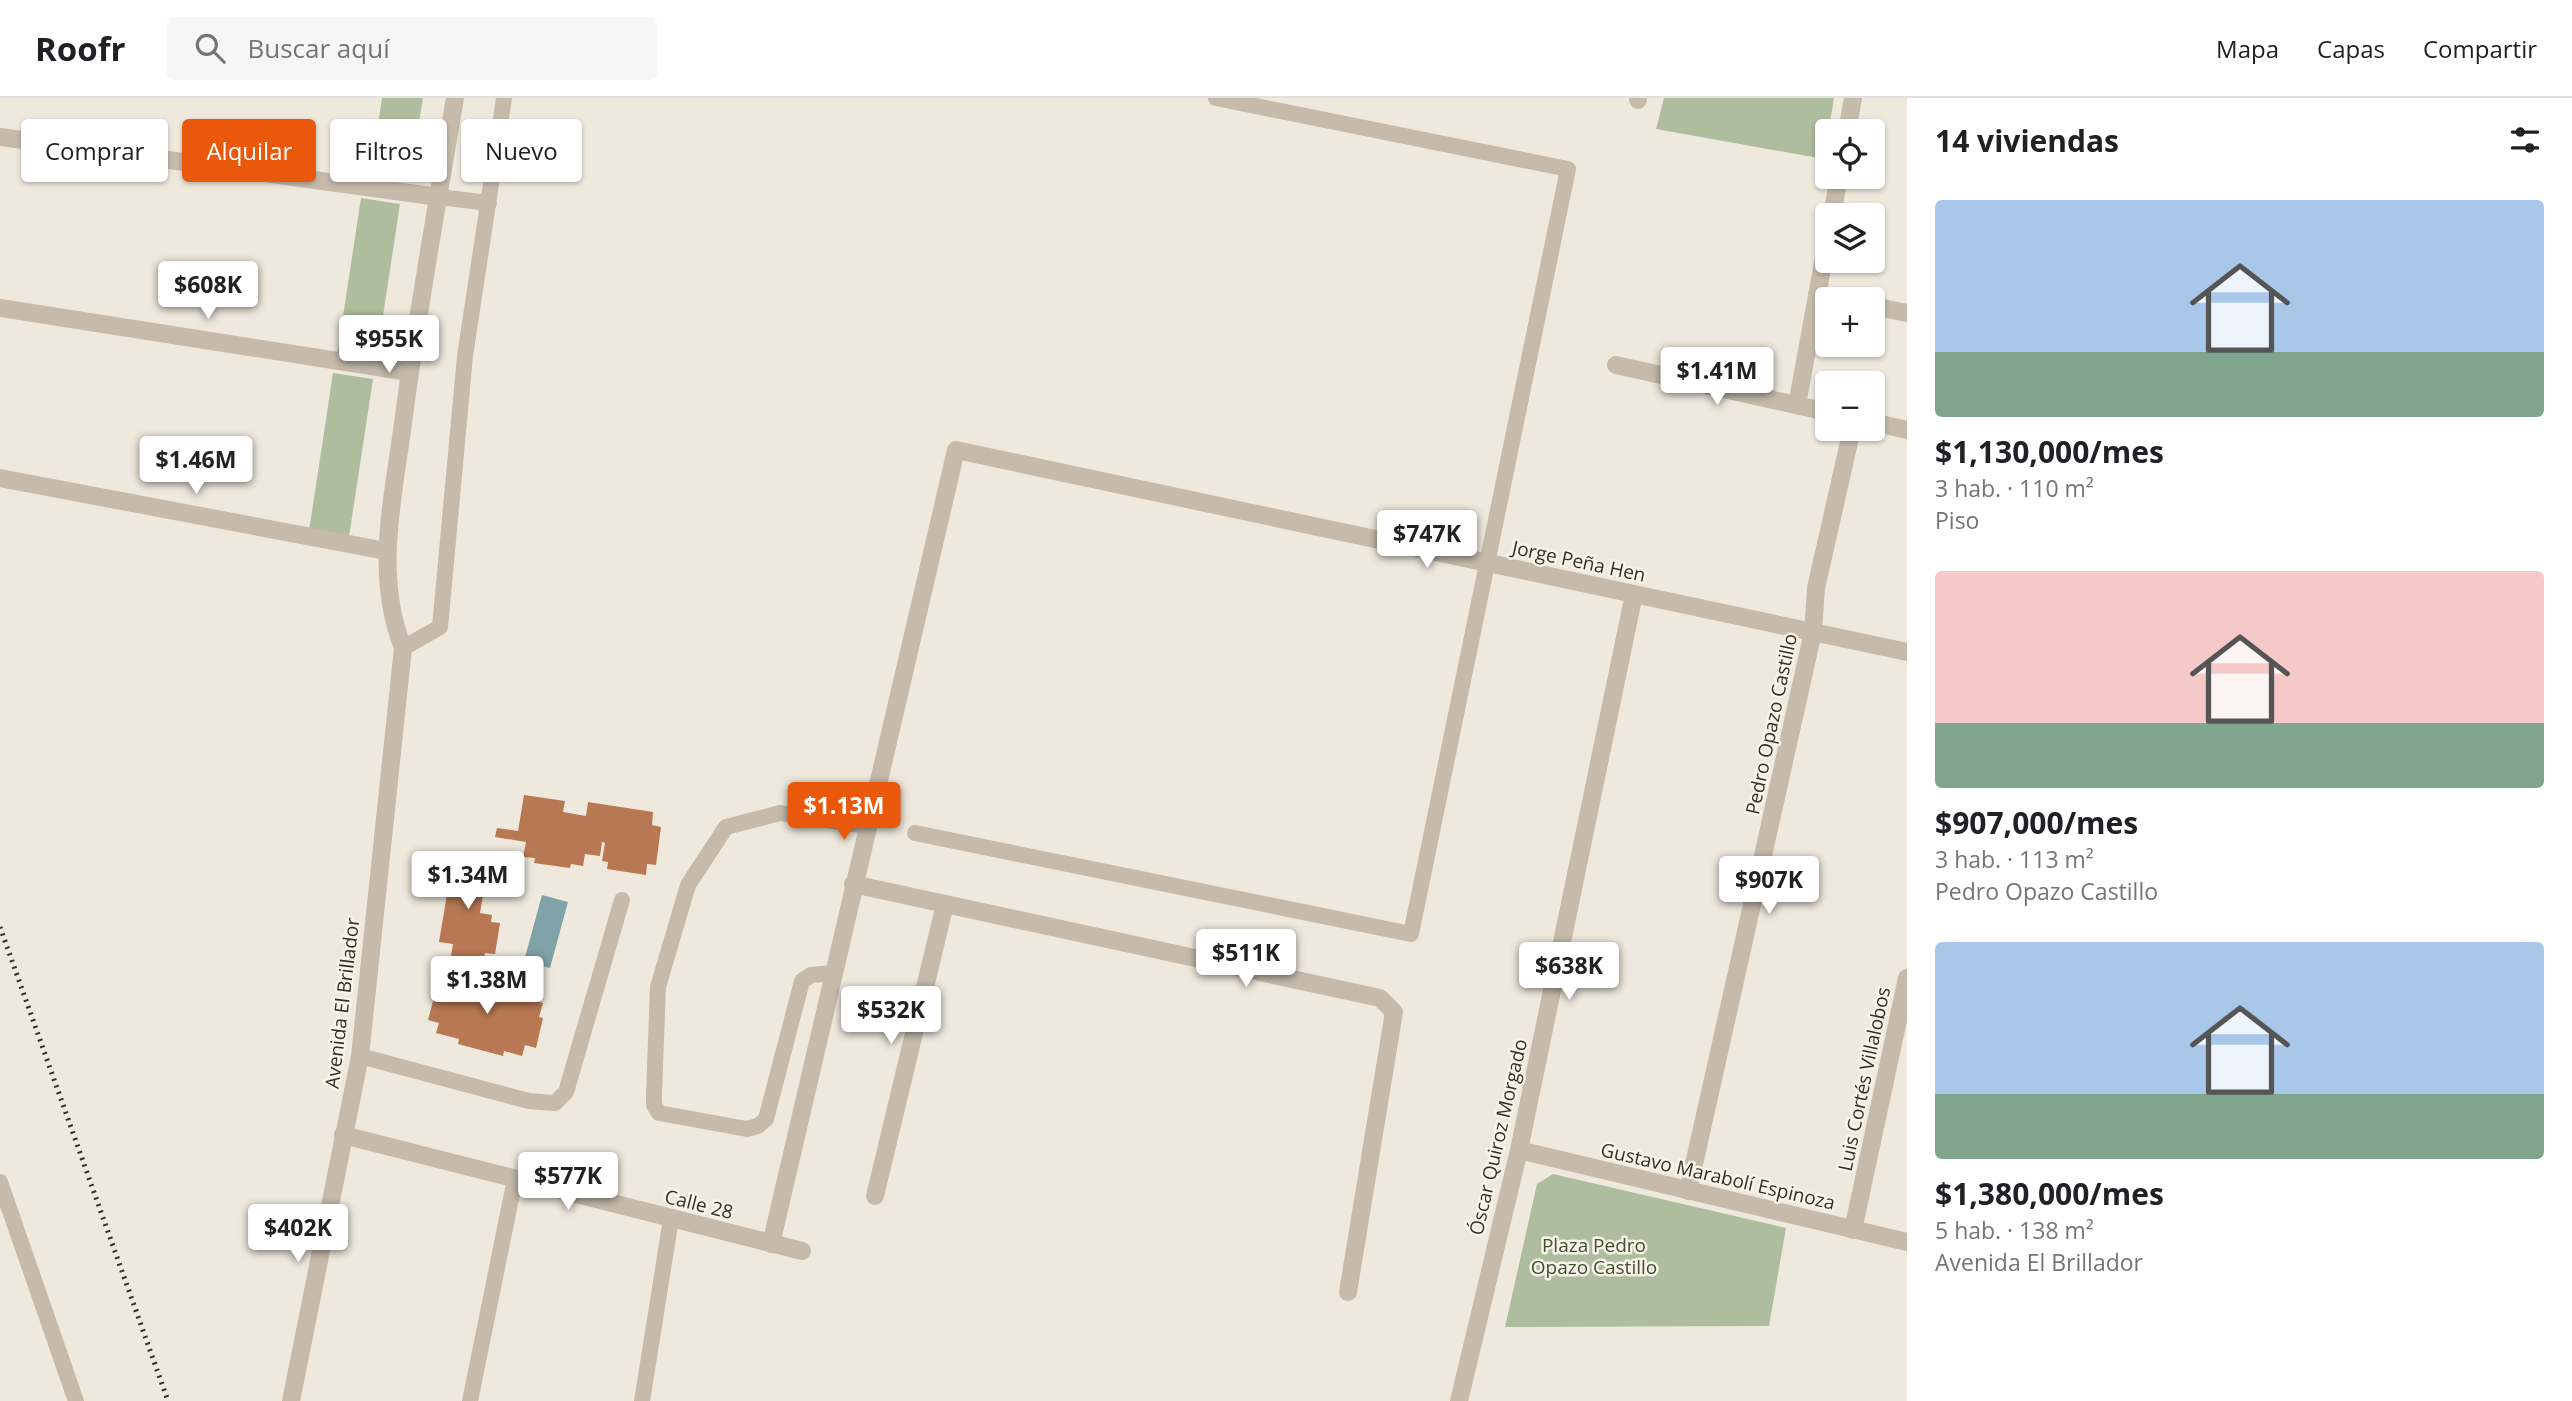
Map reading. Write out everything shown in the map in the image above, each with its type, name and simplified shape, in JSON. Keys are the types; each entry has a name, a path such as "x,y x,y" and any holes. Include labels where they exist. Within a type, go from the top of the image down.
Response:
{"street":[{"name":"Avenida El Brillador","path":"291,1401 360,1056 403,648 391,615 386,551 409,372 455,98"},
{"path":"1849,119 1853,98"},
{"path":"0,136 439,197"},
{"path":"1797,405 1815,305"},
{"path":"0,308 409,372"},
{"path":"1885,309 1907,313"},
{"path":"1616,365 1815,409"},
{"path":"1885,425 1907,430"},
{"name":"Pedro Opazo Castillo","path":"1688,1191 1813,632 1816,588 1849,441"},
{"name":"Jorge Peña Hen","path":"867,826 956,450 1907,652"},
{"path":"0,478 386,551"},
{"name":"Óscar Quiroz Morgado","path":"1459,1401 1519,1150 1634,594"},
{"path":"771,1244 867,826"},
{"path":"853,884 1380,998 1394,1012 1348,1292"},
{"path":"875,1196 945,904"},
{"name":"Luis Cortés Villalobos","path":"1853,1230 1907,978"},
{"name":"Calle 28","path":"343,1135 802,1251"},
{"name":"Gustavo Marabolí Espinoza","path":"1519,1150 1907,1242"}],"lane":[{"path":"403,648 440,627 465,356 504,98"},
{"path":"915,833 1411,934 1568,169 1216,98"},
{"path":"439,197 489,203"},
{"path":"833,974 811,975 803,981 766,1119 758,1126 747,1129 659,1113 654,1105 658,987 688,885 726,827 780,813 867,826"},
{"path":"360,1056 529,1101 555,1103 566,1092 622,900"},
{"path":"470,1401 515,1179"},
{"path":"0,1182 76,1401"},
{"path":"642,1401 671,1219"}],"green space":[{"path":"382,98 423,98 420,119 379,119"},
{"path":"1664,98 1834,98 1831,119 1815,119 1815,157 1656,129"},
{"path":"361,198 400,204 376,362 337,356"},
{"path":"333,373 373,379 349,537 309,531"},
{"name":"Plaza Pedro Opazo Castillo","path":"1553,1174 1786,1228 1769,1326 1505,1327 1537,1184"}],"water":[{"path":"542,895 568,902 550,968 524,961"}],"building":[{"path":"524,795 565,801 563,812 586,816 588,802 653,812 652,825 661,827 656,865 647,864 646,875 607,869 608,862 602,861 605,843 602,842 600,856 585,854 583,866 571,864 570,868 534,863 535,858 523,857 526,842 495,837 497,828 518,831"},
{"path":"454,853 489,859 480,913 492,915 491,922 500,923 495,954 485,953 483,961 451,956 453,944 439,942"},
{"path":"449,976 482,985 484,977 512,985 509,994 543,1003 539,1017 543,1018 536,1048 525,1045 522,1056 504,1051 503,1056 458,1044 459,1039 436,1033 439,1023 428,1020 437,986 446,988"}],"railway":[{"path":"0,927 168,1401"}]}
